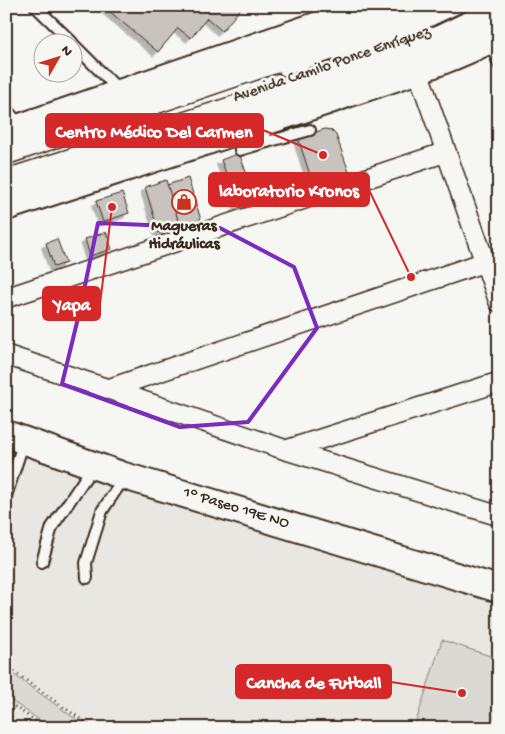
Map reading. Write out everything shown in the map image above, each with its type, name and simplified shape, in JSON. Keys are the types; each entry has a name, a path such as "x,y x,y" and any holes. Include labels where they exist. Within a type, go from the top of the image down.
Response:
{"main road":[{"path":"12,123 123,94 374,6"},
{"name":"Avenida Camilo Ponce Enríquez","path":"6,184 414,53 499,12"},
{"name":"Avenida Camilo Ponce Enríquez","path":"6,150 434,18"},
{"name":"Avenida Camilo Ponce Enríquez","path":"6,207 264,133 417,69 468,50 494,37"},
{"name":"1° Paseo 19E NO","path":"15,437 121,474 499,589"}],"street":[{"path":"417,69 499,302"},
{"path":"6,298 446,152"},
{"path":"108,389 485,262"},
{"path":"6,355 286,450 499,516"},
{"path":"286,450 499,382"}],"lane":[{"path":"35,6 61,32"},
{"name":"Avenida Camilo Ponce Enríquez","path":"307,74 434,18 465,10"},
{"name":"Avenida Camilo Ponce Enríquez","path":"275,73 465,10"},
{"path":"434,18 499,12"},
{"path":"494,37 499,65"},
{"path":"82,53 123,94"},
{"path":"6,176 187,115"},
{"path":"240,150 264,133 310,130"},
{"path":"6,161 39,150"},
{"path":"6,496 15,437"},
{"path":"42,562 52,527 88,474 90,464"},
{"path":"87,578 86,563 102,511 120,484 121,474"}],"path":[{"path":"6,666 93,728"},
{"path":"6,700 46,728"}],"highlighted area":[{"path":"98,223 220,228 294,267 317,328 248,422 180,427 62,384"}],"shaded area":[{"path":"6,444 499,600 499,728 6,728"},
{"path":"442,640 499,659 499,728 414,728"},
{"path":"6,669 88,728 51,728 6,697"}],"building":[{"path":"103,6 243,6 222,31 207,18 191,38 178,28 158,52"},
{"path":"325,129 331,130 336,135 349,172 313,184 298,138"},
{"path":"239,153 257,202 239,208 221,160"},
{"name":"Magueras Hidráulicas","path":"188,178 201,220 180,227 167,185"},
{"path":"166,180 180,227 159,233 145,187"},
{"path":"122,193 129,213 103,222 96,201"},
{"path":"106,232 112,249 90,256 85,239"},
{"path":"57,239 66,263 54,267 46,243"}],"place":[{"name":"Centro Médico Del Carmen","path":"323,155"},
{"name":"Magueras Hidráulicas","path":"184,202"},
{"name":"Yapa","path":"112,207"},
{"name":"laboratorio Kronos","path":"411,277"},
{"name":"Cancha de Futball","path":"462,693"}]}
